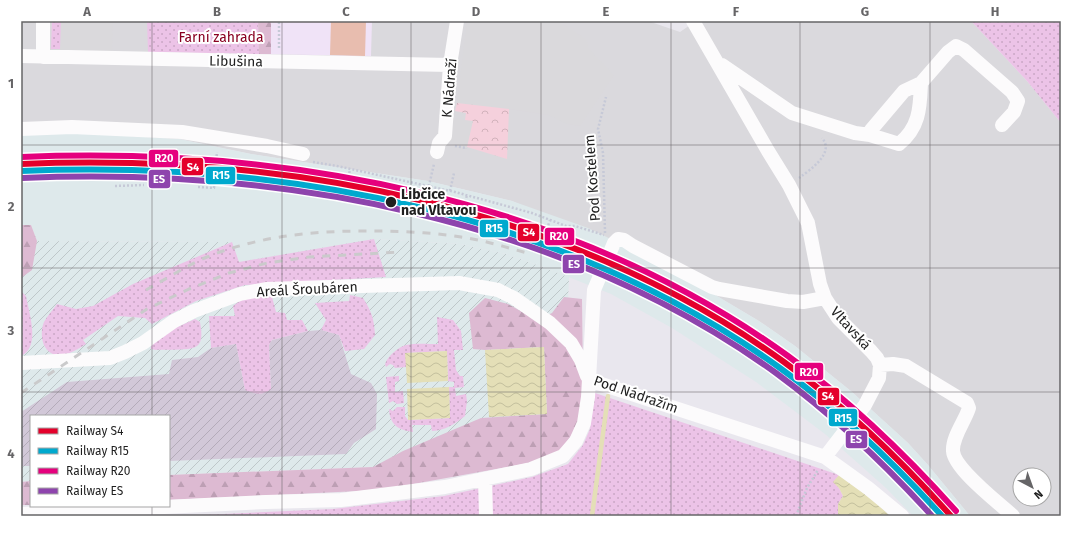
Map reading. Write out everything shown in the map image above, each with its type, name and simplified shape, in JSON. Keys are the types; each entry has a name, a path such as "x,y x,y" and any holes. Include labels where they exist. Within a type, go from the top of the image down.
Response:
{"street":[{"path":"43,21 43,57"},
{"name":"K Nádraží","path":"437,152 439,143 445,136 450,65 457,21"},
{"name":"Vltavská","path":"693,21 789,185 808,223 820,284 825,298 838,318 872,350 880,365 878,378 865,404 825,457"},
{"path":"876,137 871,130 904,92 921,83 948,52 956,46 964,50 1012,92 1018,101 1014,112 1002,125"},
{"name":"Libušina","path":"21,56 450,65"},
{"name":"Vltavská","path":"718,62 792,113 855,133 876,137 899,144 907,137 919,114 921,83"},
{"path":"21,129 72,127 182,132 267,146 305,158"},
{"name":"Pod Nádražím","path":"825,298 803,302 787,302 715,288 624,240 618,239 614,243 594,290 589,380 825,457"},
{"name":"Areál Šroubáren","path":"21,363 110,358 143,343 174,321 194,311 240,294 266,289 459,283 478,286 503,293 530,308 550,323 571,343 581,360 589,380"},
{"path":"880,365 900,364 906,366 967,403 969,408 956,436 953,451 957,464 1013,516"},
{"path":"170,507 341,500 445,487 531,469 563,456 576,441 584,423 589,380"},
{"path":"825,457 868,488 902,516"},
{"path":"485,479 486,516"},
{"path":"21,514 164,507"}],"path":[{"path":"279,21 279,61"},
{"name":"Pod Kostelem","path":"550,220 566,226 575,226 605,236 603,153 598,129 606,97"},
{"path":"789,185 822,158 826,151 826,142 806,117"},
{"path":"198,187 214,188 217,152"},
{"path":"427,194 437,152"},
{"path":"305,158 467,195 532,213 550,220 547,230"},
{"path":"348,181 350,169"},
{"path":"450,191 454,173"},
{"path":"115,186 144,185"},
{"path":"459,225 467,195"},
{"path":"796,516 807,488 825,457"}],"shaded area":[{"path":"21,21 648,21 680,32 696,21 971,21 1027,81 1061,123 1061,516 970,516 908,443 852,392 795,346 759,321 700,286 512,201 428,181 251,154 179,139 21,135"},
{"path":"61,21 113,21 112,52 60,51"},
{"path":"258,21 372,21 371,56 259,54"},
{"path":"331,21 366,21 365,56 330,55"},
{"path":"467,21 558,21 586,39 589,49 614,75 580,126 567,124 548,115 457,103"},
{"path":"446,117 473,121 467,147 444,142"},
{"path":"63,132 179,139 251,154 428,181 512,201 588,228 648,257 700,286 759,321 795,346 852,392 908,443 970,516 913,516 886,488 825,434 756,382 672,328 611,294 506,254 460,244 374,239 238,262 232,242 37,241 31,225 21,225 21,135"},
{"path":"21,225 37,241 232,242 374,239 460,244 506,254 569,277 563,433 373,467 170,475 170,415 30,415 30,481 21,482"},
{"path":"321,330 339,335 351,374 371,383 377,394 376,429 354,443 346,454 170,461 170,415 30,415 30,466 21,466 21,412 67,382 169,374 172,360 198,357 211,348 236,344 245,390 271,389 269,345 272,340 308,331"}],"green space":[{"path":"52,21 61,21 60,49 51,49"},
{"name":"Farní zahrada","path":"147,21 258,21 259,54 148,52"},
{"path":"258,21 271,21 271,54 259,54"},
{"path":"971,21 1061,21 1061,123 1027,81"},
{"path":"457,103 509,109 507,159 467,147 473,121 465,120 466,113 455,111"},
{"path":"21,225 31,225 37,241 32,270 21,278"},
{"path":"374,239 386,277 245,285 196,301 152,324 145,318 118,316 83,340 86,344 73,352 61,355 52,354 45,347 43,342 42,332 44,322 57,304 76,309 93,306 133,284 232,242 239,262"},
{"path":"21,291 26,296 31,320 32,338 31,345 27,352 21,356"},
{"path":"350,295 363,298 369,307 374,324 375,335 364,349 345,351 339,335 321,330 326,320 315,303 349,301"},
{"path":"258,296 272,297 276,312 285,313 287,320 302,320 308,331 272,340 269,345 271,389 264,393 258,394 245,390 236,344 211,348 209,316 235,316 233,306 244,298"},
{"path":"564,297 582,299 583,380 580,422 560,452 529,463 380,490 170,500 170,475 373,467 403,451 481,418 547,414 544,347 485,350 473,349 469,313 485,298 508,304 537,320 552,313"},
{"path":"437,317 453,320 461,331 463,350 454,350 456,370 460,376 463,376 464,387 455,388 456,396 466,394 467,401 465,416 441,430 432,431 431,425 412,425 413,432 403,430 393,423 389,409 393,411 397,407 405,407 405,416 408,420 450,418 449,387 454,387 454,382 448,381 447,351 406,353 406,367 395,368 390,364 386,367 385,364 393,353 406,345 438,344"},
{"path":"195,319 200,322 201,333 200,342 196,347 179,350 151,349 151,346 164,333"},
{"path":"399,376 399,381 395,382 395,392 403,391 404,403 397,404 393,401 389,403 386,377"},
{"path":"595,393 839,475 834,482 843,496 838,504 838,516 179,516 333,509 444,496 532,477 568,464 583,445 590,429"},
{"path":"30,481 30,505 21,505 21,482"}],"water":[{"path":"544,347 547,414 489,417 485,350"},
{"path":"447,351 448,381 407,383 405,353"},
{"path":"449,387 450,418 408,420 407,389"},
{"path":"839,475 873,500 890,516 838,516 838,504 843,496 839,488 833,482"}],"waterway":[{"path":"592,516 608,396"}],"railway":[{"path":"146,290 191,264 227,250 246,244 286,236 326,232 367,231 438,234 478,240 531,254"},
{"path":"21,393 147,309 189,289 229,273 267,263 309,257 401,252"}],"rail line":[{"name":"R20","path":"21,157 121,156 222,161 322,173 422,193 519,221 613,257 703,302 788,356 833,391 876,429 917,469 956,511"},
{"name":"S4","path":"21,164 121,163 221,168 321,180 420,200 516,227 610,263 699,308 784,362 807,379 872,434 951,516"},
{"name":"R15","path":"21,171 120,170 220,175 320,187 418,207 514,234 607,270 696,314 780,368 824,402 885,456 942,516"},
{"name":"ES","path":"22,178 120,177 219,182 318,194 416,213 512,240 604,276 693,320 776,373 818,406 857,440 932,516"}],"place":[{"name":"Libčice nad Vltavou","path":"391,202"}]}
